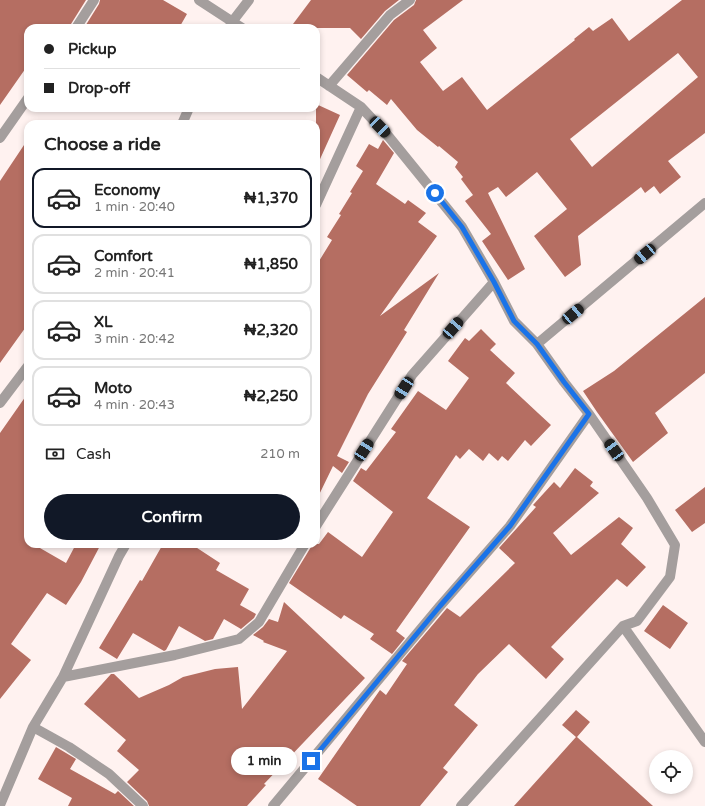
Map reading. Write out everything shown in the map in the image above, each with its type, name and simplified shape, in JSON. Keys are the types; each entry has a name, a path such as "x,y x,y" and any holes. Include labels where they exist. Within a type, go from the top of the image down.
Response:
{"street":[{"path":"79,24 94,0"},
{"path":"199,0 229,24"},
{"path":"231,24 249,0"},
{"path":"329,86 390,16 410,0"},
{"path":"320,80 360,107 389,137 462,227 494,282 514,321 537,344 589,414 647,498 675,545 670,577 636,621 623,626 461,806"},
{"path":"0,138 24,104"},
{"path":"320,196 360,107"},
{"path":"537,344 705,203"},
{"path":"320,520 412,375 494,282"},
{"path":"0,403 24,371"},
{"path":"273,806 440,606 510,526 589,414"},
{"path":"0,805 33,727 62,677 124,548"},
{"path":"62,677 175,655 239,639 259,622 303,548"},
{"path":"623,626 705,742"},
{"path":"33,727 69,746 109,774 143,806"}],"building":[{"path":"0,0 86,0 71,24 24,24 24,71 0,105"},
{"path":"100,0 163,0 187,14 181,24 86,24"},
{"path":"311,0 399,0 385,11 361,39 350,28 320,28 320,24 293,24"},
{"path":"416,0 463,0 423,30 437,48 420,62 443,91 462,77 487,110 575,40 574,39 589,27 593,31 612,18 629,41 682,0 705,0 705,133 668,161 681,177 660,194 654,186 645,193 641,187 578,236 581,265 565,277 534,236 567,209 537,172 506,197 498,187 488,193 525,269 508,280 482,241 491,234 465,201 473,195 461,179 463,177 455,167 458,162 417,130 391,99 387,105 369,90 367,92 347,75 394,20 414,5","holes":["678,53 698,77 592,167 570,139"]},
{"path":"320,106 340,115 320,159 320,120 316,120 316,112 320,112"},
{"path":"383,140 394,153 376,184 405,204 408,200 426,213 418,222 437,236 380,316 439,273 404,330 407,332 368,394 337,456 349,462 342,473 333,466 320,493 320,260 332,240 327,237 341,215 339,214 352,193 350,192 363,171 356,166 369,144 378,149"},
{"path":"24,145 24,330 0,363 0,181"},
{"path":"705,297 705,373 655,413 668,433 633,462 583,391 614,371"},
{"path":"481,329 496,344 490,350 515,373 506,383 551,425 531,446 525,440 508,461 502,456 498,461 489,453 483,461 469,449 460,459 456,455 427,498 470,527 396,631 405,638 392,654 370,639 374,634 344,615 341,619 289,583 310,548 320,548 320,543 328,532 362,557 393,512 353,481 361,468 366,471 396,432 391,429 418,391 446,410 469,378 448,361 465,338 469,341"},
{"path":"24,399 24,548 40,548 66,563 74,548 99,548 81,582 66,605 47,593 11,644 31,660 0,699 0,433"},
{"path":"575,468 593,482 590,486 599,493 553,533 571,555 619,517 633,528 621,544 646,567 627,587 617,579 551,647 564,659 546,679 509,644 478,674 454,705 478,725 443,768 448,772 420,806 357,806 318,779 380,690 386,695 407,664 402,661 447,608 460,617 515,563 499,548 536,507 533,505 554,482 560,488"},
{"path":"705,487 705,523 692,532 675,510"},
{"path":"161,548 197,548 220,563 216,570 249,589 240,605 256,614 254,618 241,629 224,619 213,639 205,641 179,626 166,650 164,651 133,633 117,659 99,648 140,580 142,581"},
{"path":"284,602 365,678 264,784 266,785 247,806 149,806 147,801 127,782 139,770 117,751 126,740 84,704 111,674 114,674 139,698 183,677 215,669 238,667 242,709 287,651 263,642 264,641 253,635 263,627 269,619 278,622"},
{"path":"663,605 688,623 670,649 644,631"},
{"path":"576,710 590,722 577,737 653,806 514,806 576,737 562,725"},
{"path":"56,747 76,759 70,769 115,794 118,791 134,806 68,806 72,798 38,779"}],"route":[{"path":"311,761 440,606 510,526 589,414 537,344 514,321 494,282 462,227 435,193"}]}
